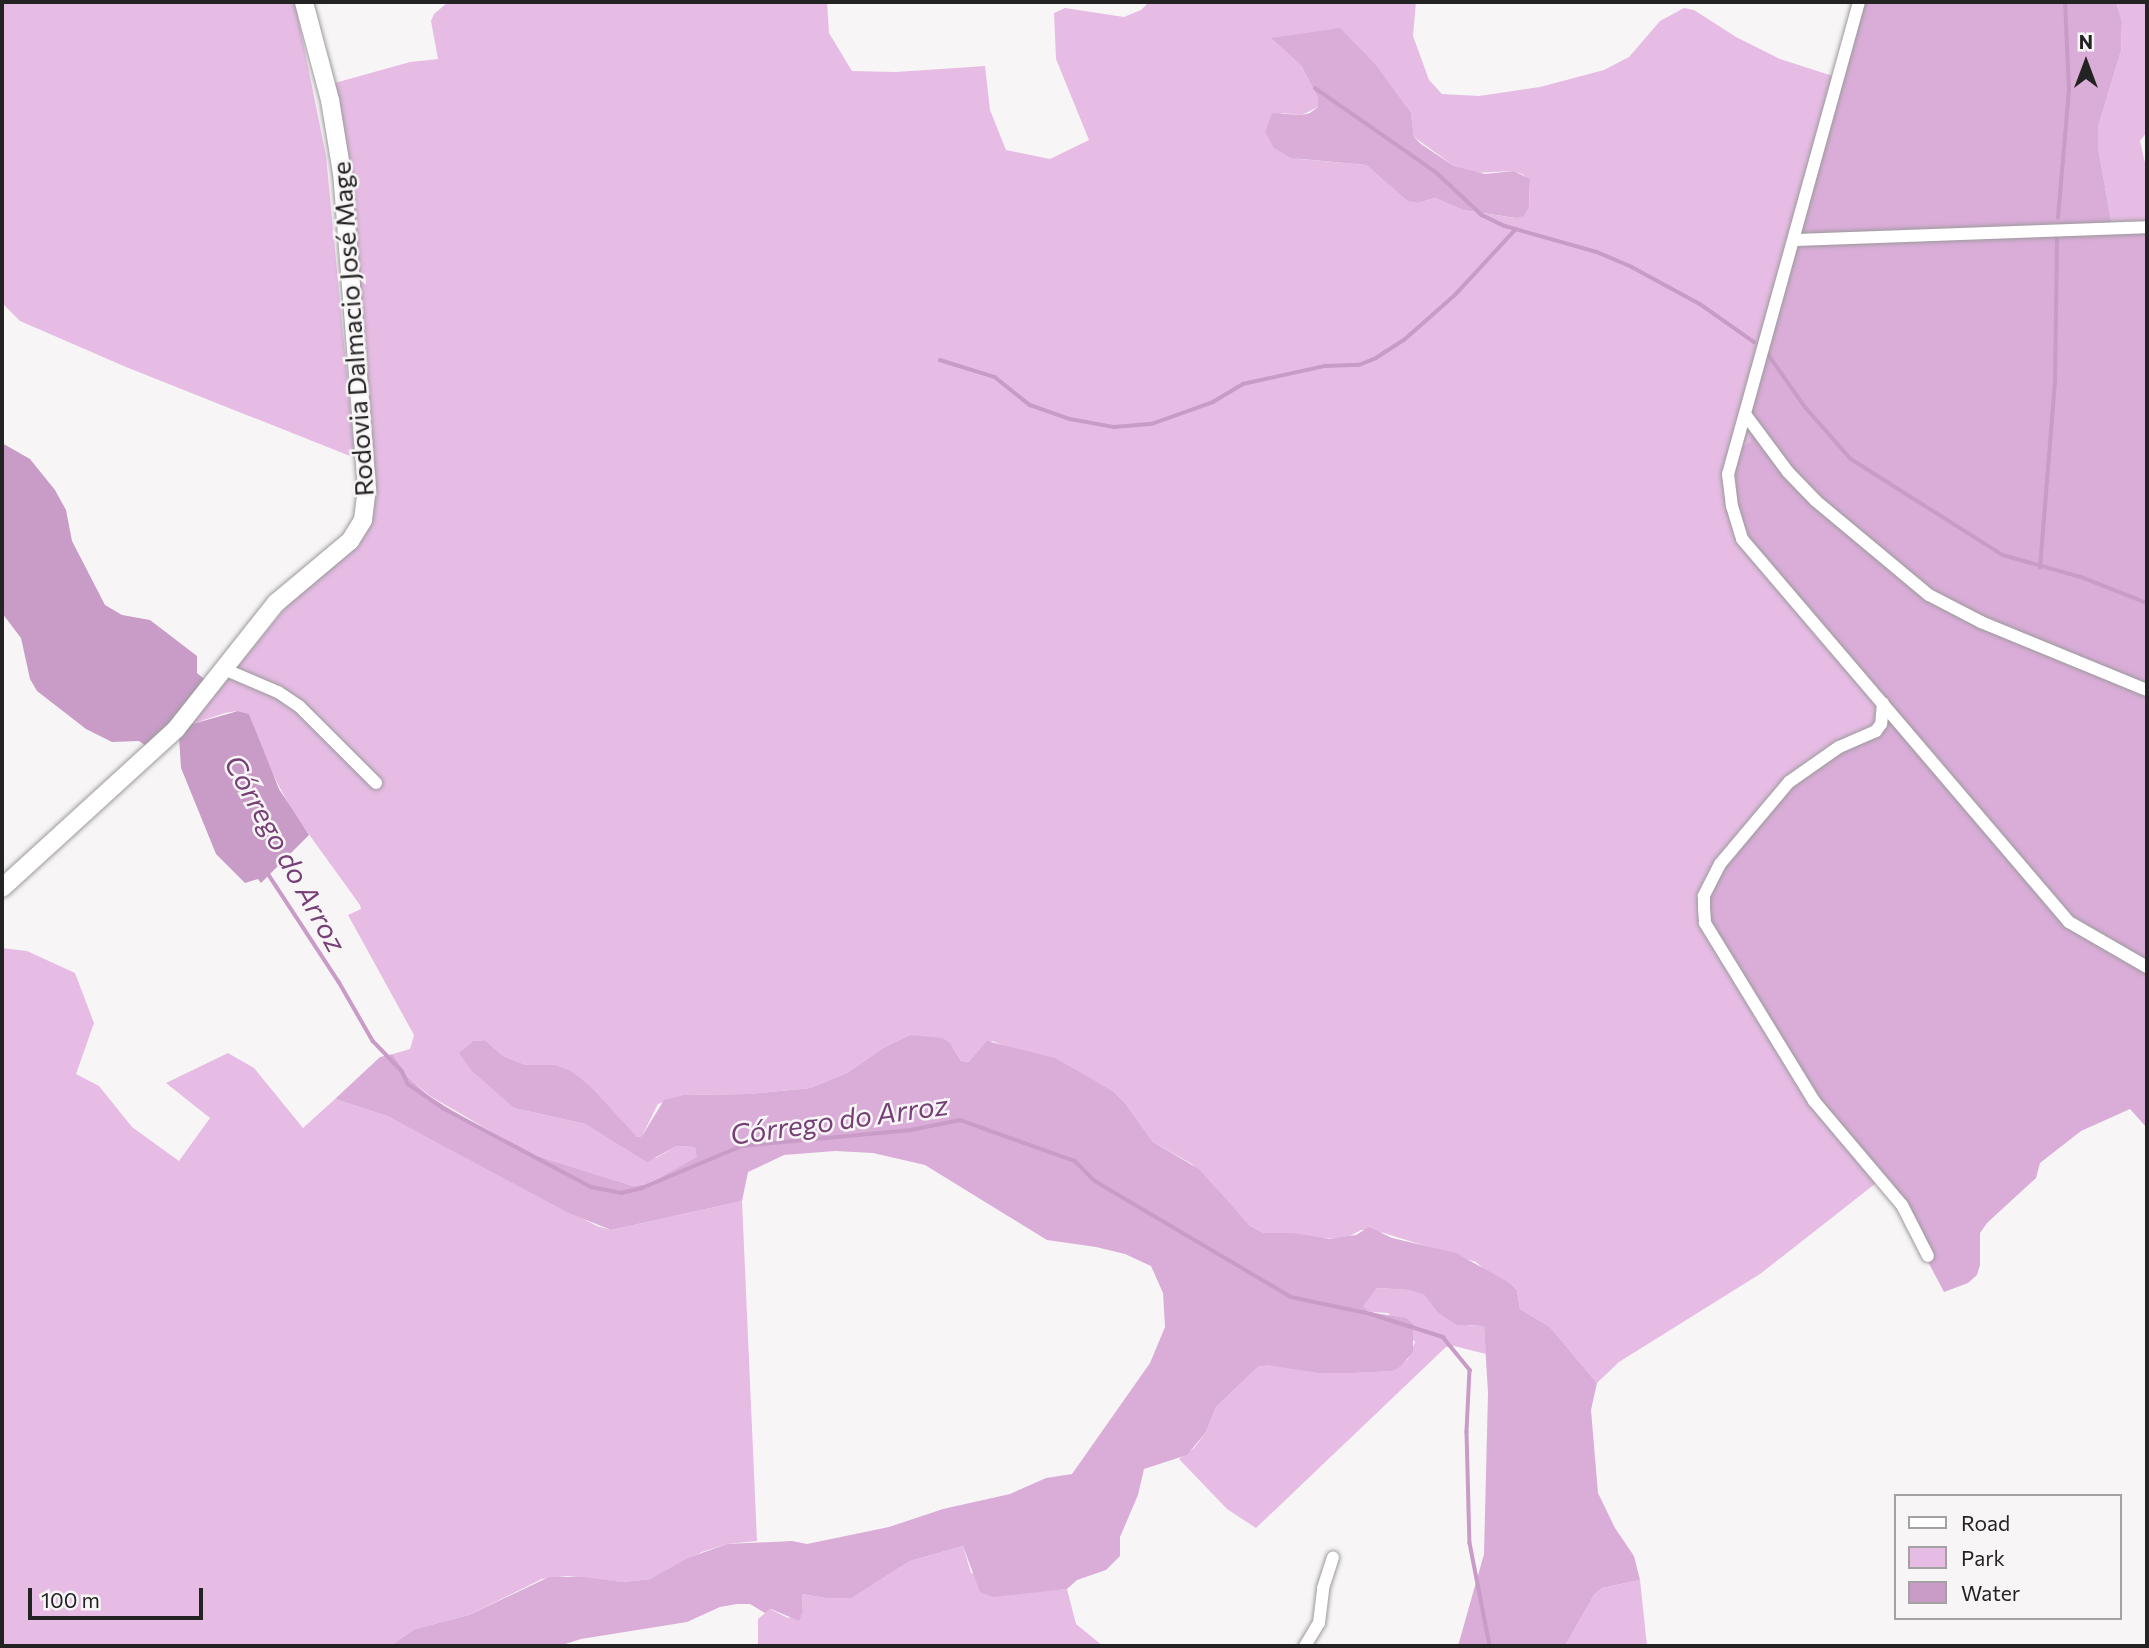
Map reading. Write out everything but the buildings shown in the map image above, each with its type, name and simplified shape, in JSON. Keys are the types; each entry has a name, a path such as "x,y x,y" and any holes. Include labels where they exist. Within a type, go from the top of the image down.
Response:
{"street":[{"name":"Rodovia Dalmacio José Mage","path":"2,888 157,748 224,669 275,603 358,532 366,505 352,277 341,160 332,112 304,2"},
{"path":"1859,2 1728,474 1732,506 1742,539 2069,922 2147,967"},
{"path":"1795,240 2147,227"},
{"path":"1745,414 1788,472 1815,500 1929,595 1981,622 2147,690"},
{"path":"224,669 278,692 299,706 376,783"},
{"path":"1883,703 1881,724 1876,731 1839,747 1789,782 1720,864 1704,896 1705,923 1814,1101 1902,1205 1928,1256"},
{"path":"1305,1646 1319,1623 1323,1588 1333,1558"}],"green space":[{"path":"2,2 295,2 326,156 355,458 126,367 20,321 2,303"},
{"path":"448,2 827,2 829,33 852,71 896,72 985,66 990,110 1006,150 1050,159 1089,140 1056,59 1054,13 1065,8 1124,17 1141,10 1149,2 1416,2 1413,36 1429,80 1442,94 1479,96 1540,87 1604,70 1629,57 1660,21 1684,8 1694,10 1736,37 1780,59 1839,78 1751,442 1893,712 1845,743 1880,1180 1760,1274 1619,1362 1597,1383 1550,1327 1520,1309 1517,1290 1510,1283 1486,1271 1476,1262 1384,1233 1361,1230 1346,1238 1317,1239 1293,1233 1264,1233 1250,1226 1192,1164 1153,1142 1126,1104 1113,1091 1087,1077 992,1041 969,1062 961,1061 953,1048 910,1035 883,1048 847,1073 810,1088 749,1094 683,1095 658,1104 642,1136 637,1137 543,1065 526,1065 503,1056 485,1040 473,1041 460,1053 514,1108 585,1124 632,1152 656,1158 677,1146 695,1147 698,1157 648,1184 633,1186 528,1153 430,1096 408,1077 393,1054 410,1049 414,1035 348,915 361,909 360,905 292,811 267,763 249,714 238,711 225,713 189,725 369,506 324,86 410,62 438,59 431,21 434,14","holes":["1301,65 1411,113 1414,137 1454,166 1474,173 1514,171 1530,180 1529,207 1524,215 1515,218 1463,210 1435,198 1418,203 1409,201 1366,165 1300,159 1281,113 1302,115 1318,107 1318,98"]},
{"path":"2116,2 2147,2 2147,132 2140,141 2147,171 2147,223 2112,225 2098,148 2098,127 2121,51 2122,21"},
{"path":"2,948 27,951 75,973 94,1023 76,1074 99,1086 132,1127 179,1161 210,1118 166,1083 228,1053 254,1068 303,1128 335,1099 387,1116 597,1226 611,1230 742,1201 757,1541 727,1544 702,1552 650,1579 623,1582 567,1576 542,1579 469,1615 415,1629 390,1646 2,1646"},
{"path":"1377,1288 1409,1290 1424,1295 1437,1312 1470,1326 1484,1326 1486,1354 1454,1346 1446,1347 1256,1528 1227,1509 1179,1459 1194,1448 1206,1432 1216,1407 1258,1367 1267,1364 1317,1373 1356,1373 1393,1371 1408,1359 1415,1342 1388,1313 1369,1312 1362,1306"},
{"path":"963,1546 971,1573 1039,1591 1067,1589 1076,1624 1103,1646 758,1646 758,1619 770,1609 788,1618 803,1612 802,1594 852,1598 910,1561"},
{"path":"1640,1580 1647,1646 1565,1646 1594,1595 1602,1588"}],"shaded area":[{"path":"1860,2 2116,2 2122,21 2121,51 2098,127 2098,148 2112,225 2147,223 2147,1128 2130,1109 2081,1131 2040,1163 2036,1178 1987,1223 1980,1233 1980,1265 1977,1275 1968,1283 1944,1292 1893,1196 1813,1099 1707,921 1707,889 1786,783 1893,712 1726,513 1723,487 1732,452 1751,442 1749,413"},
{"path":"1340,28 1375,64 1411,113 1414,137 1421,144 1454,166 1485,174 1514,171 1530,179 1529,207 1524,216 1516,218 1463,210 1435,198 1418,203 1408,201 1366,165 1291,158 1274,148 1265,132 1272,113 1310,113 1318,107 1318,98 1301,65 1271,38"},
{"path":"910,1035 942,1038 950,1043 961,1061 969,1062 987,1041 1055,1058 1113,1091 1126,1104 1153,1142 1199,1169 1250,1226 1264,1233 1294,1233 1329,1239 1356,1235 1369,1227 1392,1238 1456,1253 1510,1283 1517,1290 1520,1309 1550,1327 1597,1383 1591,1410 1598,1493 1615,1528 1634,1556 1640,1580 1602,1588 1594,1595 1565,1646 1458,1646 1484,1554 1488,1393 1484,1326 1457,1325 1437,1312 1424,1295 1409,1290 1377,1288 1363,1306 1369,1312 1406,1318 1413,1324 1413,1352 1401,1366 1393,1371 1356,1373 1317,1373 1267,1365 1258,1367 1216,1407 1206,1432 1187,1455 1144,1469 1138,1495 1120,1537 1120,1556 1106,1570 1077,1580 1067,1589 993,1597 980,1592 963,1546 910,1561 852,1598 802,1594 803,1612 799,1621 771,1609 765,1613 750,1604 737,1604 720,1607 687,1622 581,1639 559,1646 390,1646 415,1629 469,1615 549,1577 584,1577 623,1582 650,1579 688,1558 727,1544 792,1541 807,1544 889,1527 943,1509 1010,1494 1046,1478 1072,1474 1150,1363 1165,1327 1163,1293 1151,1266 1125,1254 1047,1240 925,1165 873,1153 835,1151 784,1155 748,1172 742,1201 611,1230 569,1213 387,1116 335,1099 380,1057 393,1054 408,1077 429,1096 477,1126 528,1153 633,1186 648,1184 697,1157 695,1147 677,1146 647,1162 585,1124 514,1108 472,1071 459,1053 473,1041 485,1040 503,1056 526,1065 555,1065 571,1071 590,1086 637,1137 642,1136 664,1100 683,1095 749,1094 810,1088 847,1073 883,1048"}],"water":[{"path":"2,443 30,459 55,490 66,510 72,541 105,605 122,615 150,620 197,656 197,673 209,683 152,750 139,741 112,742 86,729 37,691 30,679 21,638 2,613"},
{"path":"238,711 249,714 279,789 309,835 261,883 258,879 245,883 216,854 181,768 179,737 189,725"}],"waterway":[{"path":"2058,218 2069,90 2065,2"},
{"path":"1315,88 1436,172 1482,215 1505,226 1597,252 1632,267 1700,304 1754,342"},
{"path":"940,360 995,377 1030,405 1070,419 1114,427 1152,424 1213,402 1243,384 1325,366 1359,365 1376,358 1404,340 1456,294 1516,229"},
{"path":"2040,568 2055,383 2057,239"},
{"path":"1768,354 1806,408 1851,459 2003,555 2081,577 2147,603"},
{"name":"Córrego do Arroz","path":"267,872 339,982 373,1041 402,1071 408,1084 443,1108 591,1187 621,1193 642,1188 742,1146 911,1130 960,1120 1075,1161 1095,1181 1291,1297 1371,1314 1443,1337 1470,1370 1467,1432 1470,1543 1490,1646"}]}
